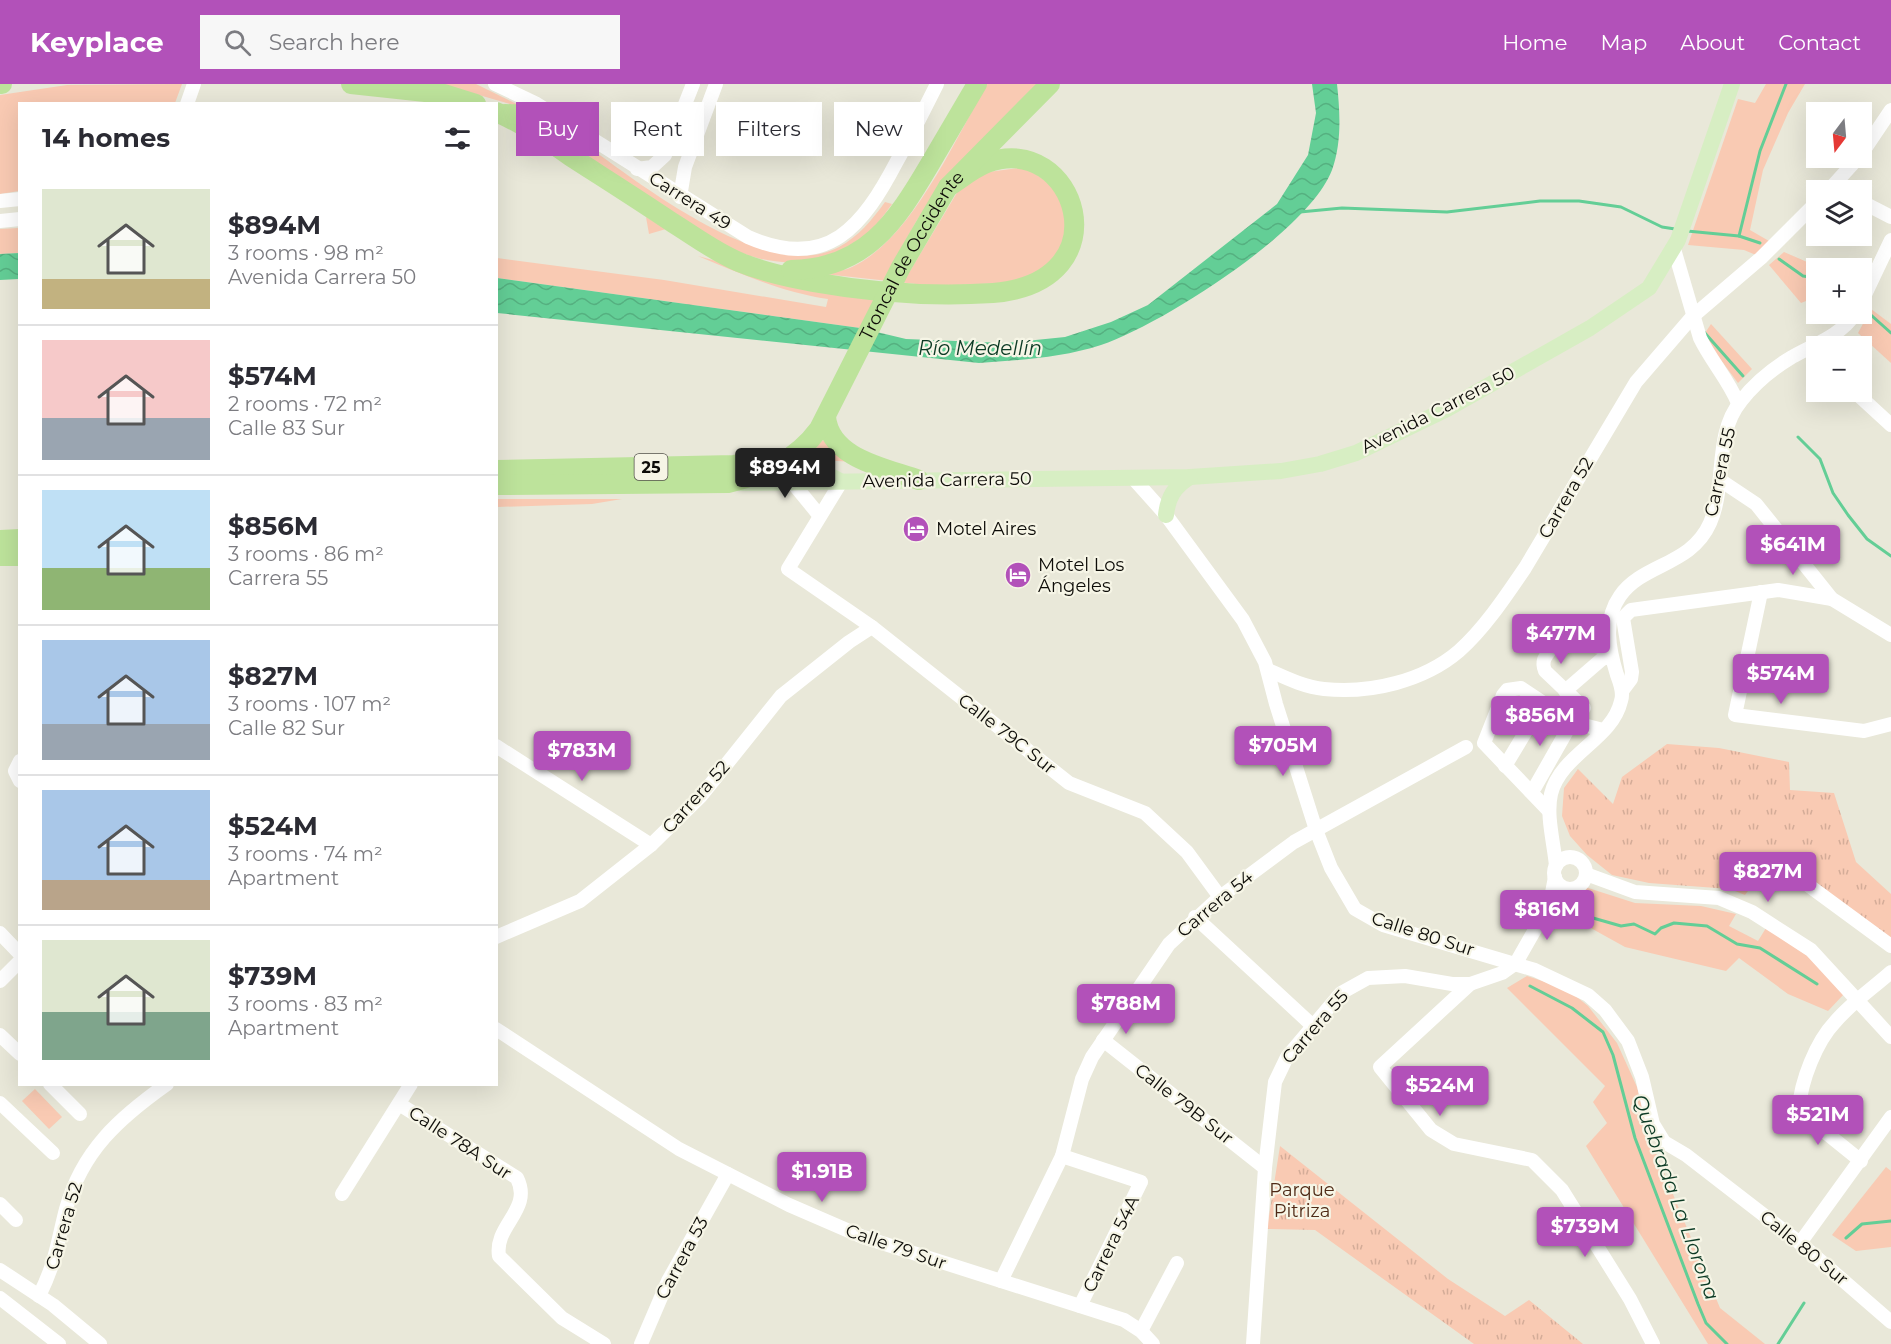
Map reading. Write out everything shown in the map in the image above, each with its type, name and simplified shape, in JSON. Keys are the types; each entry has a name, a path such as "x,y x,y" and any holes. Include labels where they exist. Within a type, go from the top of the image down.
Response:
{"highway":[{"path":"351,84 433,93 468,102"},
{"name":"Troncal de Occidente","path":"738,262 781,271 809,270 833,265 874,241 897,219 977,84"},
{"name":"Troncal de Occidente","path":"803,447 826,417 901,267 948,188 1050,84"},
{"path":"499,113 516,114"},
{"path":"499,113 738,262 776,274 905,296 954,296 1025,287 1043,280 1058,267 1066,256 1074,222 1072,206 1061,185 1045,168 1010,160 989,162 948,188"},
{"path":"826,417 830,436 847,452 918,480"},
{"name":"25","path":"498,470 734,465 767,461 803,447"},
{"name":"25","path":"498,485 728,483 765,473 803,447"},
{"path":"0,540 18,539"},
{"path":"0,556 18,556"}],"main road":[{"name":"Avenida Carrera 50","path":"728,483 1190,477 1304,467 1356,453 1447,409 1631,302 1649,288 1676,244 1732,84"},
{"name":"Avenida Carrera 50","path":"803,447 816,468 841,482"},
{"path":"1166,515 1168,501 1173,490 1190,477"}],"street":[{"path":"188,102 194,84"},
{"name":"Carrera 49","path":"495,84 529,102"},
{"path":"637,168 652,167 665,155 693,84"},
{"path":"680,197 685,167 716,84"},
{"name":"Carrera 49","path":"599,144 680,197 765,244 798,248 832,242 847,234 861,220 886,183 937,84"},
{"path":"1872,138 1891,110"},
{"path":"1839,180 1849,168"},
{"path":"0,201 18,199"},
{"path":"1872,207 1891,217"},
{"name":"Carrera 52","path":"1268,670 1307,686 1325,689 1372,687 1408,680 1460,650 1507,595 1525,568 1636,382 1692,317 1761,258 1806,213"},
{"path":"0,221 18,219"},
{"path":"1872,282 1887,256 1891,240"},
{"path":"1676,244 1692,317 1705,350 1730,382 1738,404"},
{"name":"Carrera 55","path":"1833,336 1845,324"},
{"name":"Carrera 55","path":"1622,691 1610,652 1612,614 1619,597 1629,586 1673,562 1696,544 1711,522 1727,431 1738,404 1769,372 1806,355"},
{"path":"1866,402 1891,425"},
{"name":"Calle 80 Sur","path":"1133,478 1166,515 1199,568 1243,620 1268,670 1275,704 1316,830 1347,900 1369,919 1516,963 1571,985 1605,1010 1628,1041 1637,1060 1657,1134 1664,1142 1686,1155 1800,1244 1891,1322"},
{"path":"1720,480 1756,504 1832,599 1891,635"},
{"path":"792,482 819,515 841,482"},
{"name":"Calle 79C Sur","path":"819,515 788,569 872,627 1069,783 1145,813 1187,852 1220,897"},
{"path":"1516,963 1550,903 1555,871 1551,796 1559,774 1616,714 1622,691 1631,680 1632,672 1623,618 1626,613 1631,610 1786,590 1832,599"},
{"path":"1761,592 1735,715 1864,731 1891,724"},
{"name":"Carrera 52","path":"498,936 580,901 651,845 700,796 781,696 849,642 872,627"},
{"path":"1584,708 1545,671 1542,664 1561,637 1568,633 1576,633 1586,643 1610,652"},
{"path":"1565,691 1610,652"},
{"path":"1550,811 1484,743 1503,695 1507,690 1521,688 1572,722 1603,730"},
{"path":"1505,765 1543,702"},
{"path":"1530,791 1535,787 1572,722"},
{"path":"498,747 651,845"},
{"name":"Carrera 54","path":"1001,1281 1062,1156 1082,1079 1102,1040 1169,944 1195,917 1294,842 1466,747"},
{"path":"1550,903 1582,883 1586,874 1583,865 1553,832"},
{"path":"1555,871 1563,859 1575,858"},
{"path":"1555,871 1560,886 1574,888"},
{"path":"1586,874 1635,892 1700,896 1734,903 1773,924 1811,950 1891,1037"},
{"path":"1808,885 1891,945"},
{"path":"1195,917 1312,1026"},
{"path":"0,933 18,952"},
{"name":"Carrera 55","path":"1253,1344 1265,1168 1275,1082 1287,1057 1341,993 1368,978 1405,976 1452,984 1470,984 1502,973 1516,963"},
{"path":"0,981 18,964"},
{"path":"1861,1161 1799,1108 1809,1071 1834,1022 1891,972"},
{"path":"1470,984 1380,1067 1431,1130 1454,1144 1532,1160 1562,1190 1630,1299 1653,1344"},
{"name":"Calle 79 Sur","path":"498,1030 663,1140 728,1174 845,1230 1124,1320 1141,1331 1153,1344"},
{"path":"0,1035 18,1052"},
{"name":"Calle 79B Sur","path":"1102,1040 1265,1168"},
{"path":"52,1086 80,1114"},
{"name":"Carrera 52","path":"39,1296 52,1272 77,1178 92,1151 116,1125 165,1086"},
{"path":"342,1194 410,1086"},
{"path":"0,1103 53,1153"},
{"name":"Calle 78A Sur","path":"399,1104 516,1178 522,1188 522,1198 497,1247 499,1256 562,1318 604,1344"},
{"path":"1800,1244 1890,1121"},
{"name":"Carrera 54A","path":"1062,1156 1142,1182 1080,1306"},
{"name":"Carrera 53","path":"641,1344 668,1281 728,1174"},
{"path":"0,1204 16,1220"},
{"path":"1141,1331 1178,1263"},
{"path":"0,1270 39,1296 100,1344"},
{"path":"0,1298 59,1344"}],"green space":[{"path":"182,84 175,102 18,102 18,191 0,194 0,95 67,85"},
{"path":"441,84 476,84 516,104 516,106"},
{"path":"987,84 1042,84 941,186 917,220 893,263 910,271 958,191 981,173 1026,167 1058,190 1069,223 1057,258 1037,276 1003,283 935,286 815,273 848,269 874,253 894,235 930,186"},
{"path":"1766,84 1805,84 1788,113 1763,170 1750,230 1769,241 1756,255 1744,250 1688,245 1738,99 1755,103"},
{"path":"599,154 692,217 732,238 771,251 807,255 839,247 865,227 885,202 892,204 876,225 852,246 817,259 794,262 772,261 750,256 692,227 583,156 599,156"},
{"path":"646,217 666,229 649,234"},
{"path":"18,228 18,253 0,254 0,229"},
{"path":"1784,252 1806,262 1806,301 1801,303 1769,265"},
{"path":"698,256 768,275 876,297 860,328 498,278 498,258 664,280 826,307 828,299 778,287"},
{"path":"1872,310 1891,324 1891,363 1872,346 1872,336 1861,336 1858,333 1863,324 1872,324"},
{"path":"1711,324 1752,369 1738,383 1703,336"},
{"path":"823,440 831,448 856,462 817,460 811,453"},
{"path":"498,499 622,499 592,504 498,507"},
{"path":"1667,744 1719,748 1789,762 1790,790 1834,793 1856,862 1891,894 1891,943 1800,872 1792,884 1764,870 1745,895 1730,889 1649,883 1612,875 1587,855 1570,836 1562,816 1564,788 1578,769 1613,804 1622,777"},
{"path":"1585,887 1635,903 1701,906 1736,914 1729,926 1758,941 1766,928 1809,957 1844,994 1828,1011 1788,994 1739,958 1726,971 1625,947 1560,911"},
{"path":"1527,976 1567,989 1588,1006 1617,1043 1637,1087 1649,1136 1720,1308 1765,1344 1708,1344 1586,1146 1607,1123 1593,1102 1605,1086 1507,988"},
{"path":"35,1089 62,1117 49,1129 22,1101"},
{"name":"Parque Pitriza","path":"1280,1146 1448,1279 1505,1316 1529,1300 1583,1344 1474,1344 1315,1230 1267,1229"},
{"path":"1886,1167 1891,1171 1891,1247 1856,1251 1832,1235"}],"water":[{"name":"Río Medellín","path":"1312,84 1337,84 1339,138 1332,170 1318,194 1295,220 1265,247 1231,272 1160,317 1101,345 1071,353 979,363 498,313 498,278 860,328 906,339 1006,343 1065,337 1111,322 1148,305 1277,204 1308,155 1316,113"},
{"path":"18,253 18,279 0,280 0,254"}],"waterway":[{"path":"1739,236 1760,151 1786,84"},
{"path":"1300,212 1342,208 1447,212 1540,201 1579,201 1621,207 1662,227 1675,229"},
{"path":"1687,231 1739,236 1760,243"},
{"path":"1779,259 1806,276"},
{"path":"1872,316 1891,333"},
{"path":"1704,332 1743,376"},
{"path":"1798,437 1820,459 1833,493 1848,515 1867,539 1891,556"},
{"path":"1572,912 1621,926 1634,924 1655,934 1661,928 1674,923 1707,926 1737,944 1760,948 1817,984"},
{"name":"Quebrada La Llorona","path":"1530,986 1572,1008 1603,1032 1613,1055 1635,1138 1698,1304 1706,1323 1727,1344"},
{"path":"1846,1238 1862,1224 1891,1221"},
{"path":"1778,1344 1804,1303"}],"place":[{"name":"Motel Aires","path":"916,529"},
{"name":"Motel Los Ángeles","path":"1018,575"}]}
